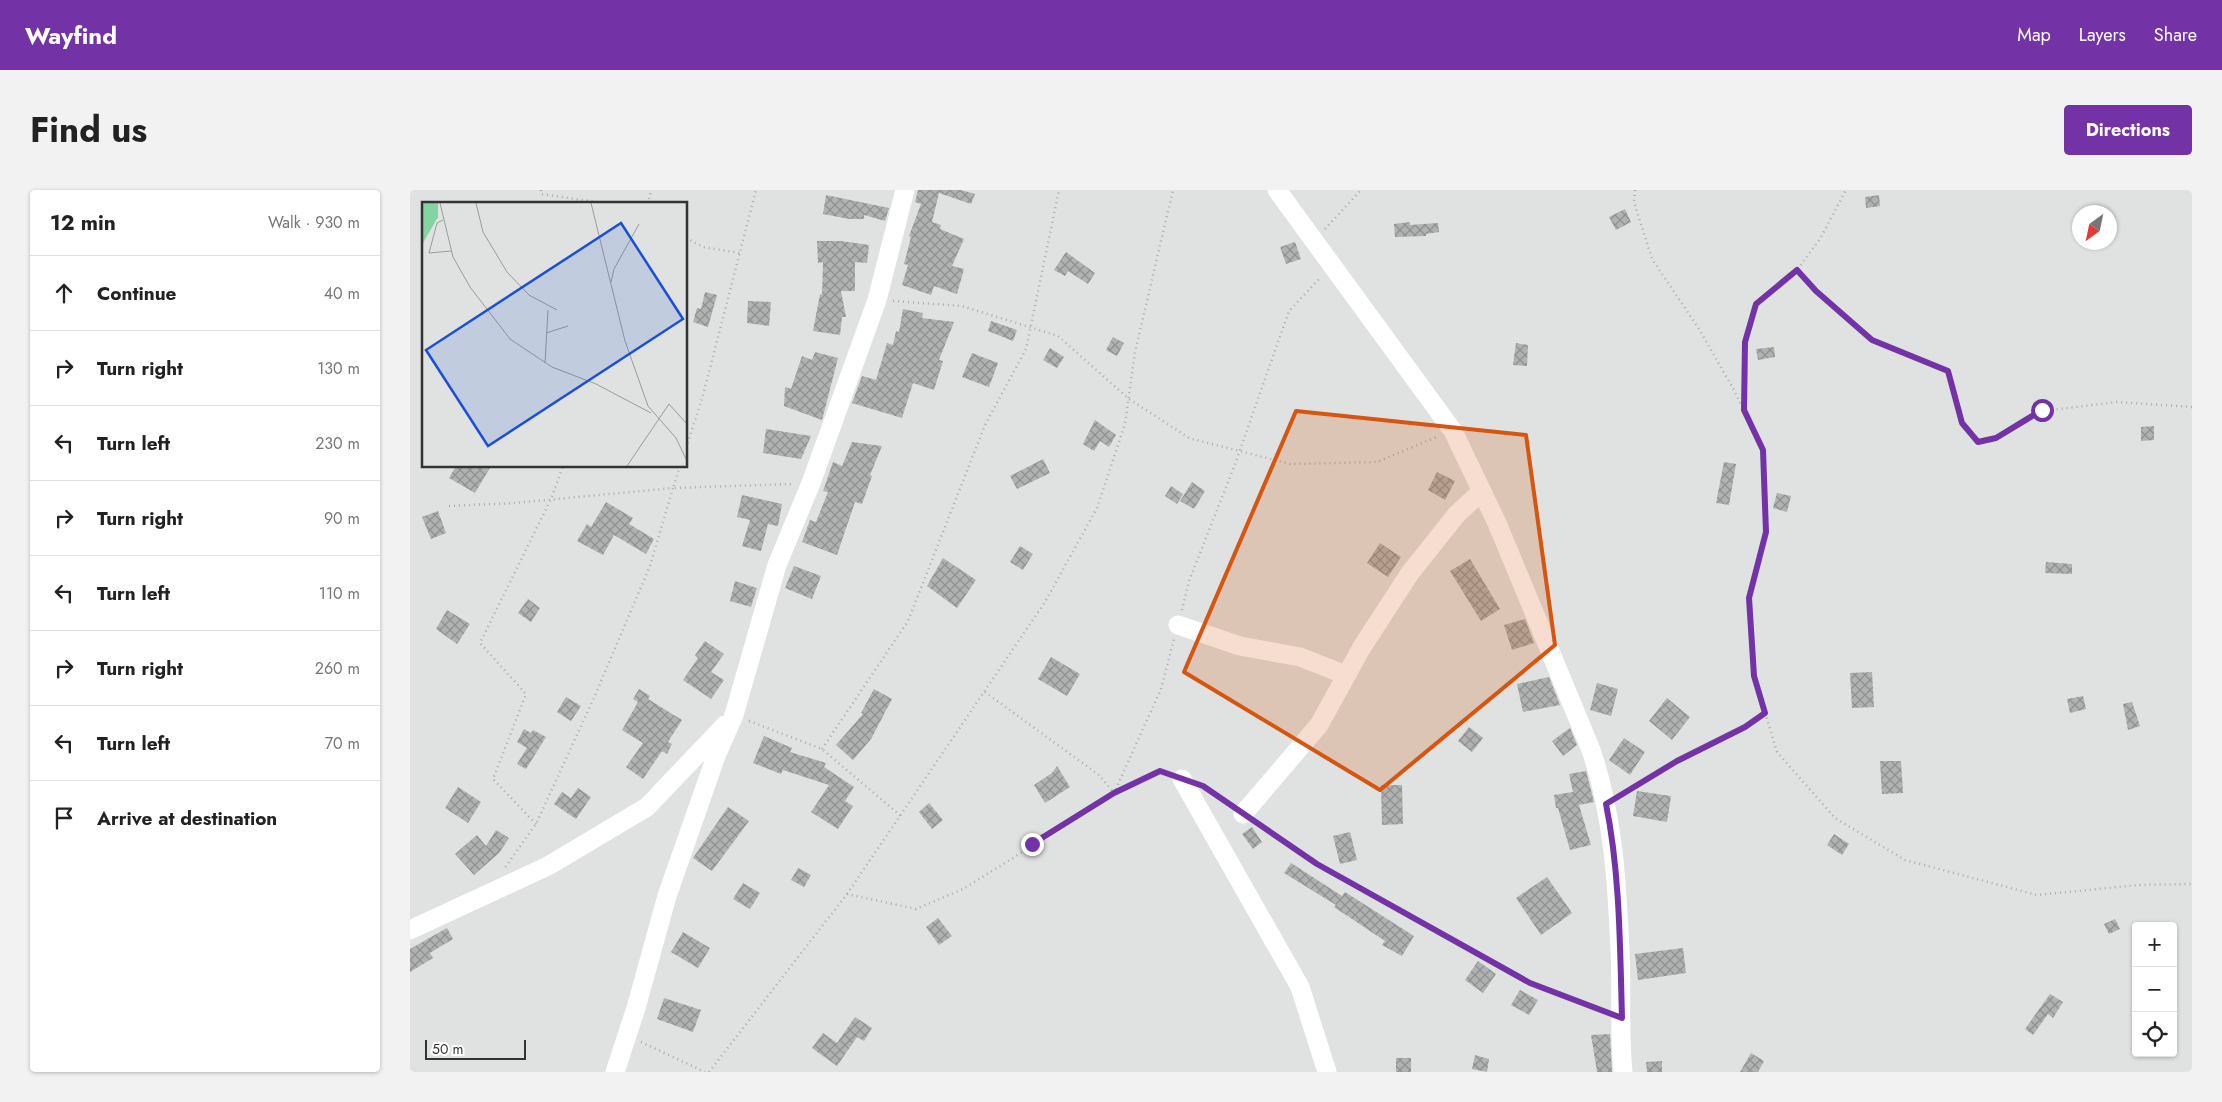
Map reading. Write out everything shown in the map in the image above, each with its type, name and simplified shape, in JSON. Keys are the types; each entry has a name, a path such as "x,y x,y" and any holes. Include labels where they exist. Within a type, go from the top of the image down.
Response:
{"street":[{"path":"615,1072 671,887 716,756 734,715 777,565 811,483 877,300 905,190"},
{"path":"1277,190 1453,431 1482,491 1591,750 1611,828 1620,949 1623,1072"},
{"path":"1244,814 1319,725 1346,675 1410,573 1457,514 1482,491"},
{"path":"1178,626 1240,646 1300,658 1346,675"},
{"path":"410,930 548,866 647,807 734,715"},
{"path":"1182,779 1300,987 1327,1072"}],"path":[{"path":"541,190 541,194 596,202"},
{"path":"688,442 702,399 756,190"},
{"path":"822,749 908,621 985,425 1026,349 1058,190"},
{"path":"709,1072 847,894 901,816 1045,602 1097,508 1125,424 1135,352 1173,190"},
{"path":"1315,240 1361,190"},
{"path":"1635,190 1634,202 1652,259 1699,329 1744,410 1763,450 1766,532 1749,598 1754,676 1777,752 1835,818 1905,860 2037,895 2138,885 2192,884"},
{"path":"1744,410 1745,342 1756,304 1797,270 1820,239 1846,190"},
{"path":"688,239 703,247 740,253"},
{"path":"1797,270 1816,291 1872,340 1948,371 1962,423 1978,442 1996,438 2042,410 2117,402 2192,407"},
{"path":"1114,793 1161,689 1190,582 1289,311 1322,276"},
{"path":"877,300 962,306 1030,329 1058,336 1129,399 1189,438 1290,464 1377,462 1453,431"},
{"path":"536,824 493,779 526,694 480,643 550,499 562,468"},
{"path":"501,872 536,824 593,700 650,566 679,468"},
{"path":"449,506 673,488 811,483"},
{"path":"985,692 1099,775 1114,793"},
{"path":"1606,804 1677,761 1745,727 1765,713"},
{"path":"734,715 822,749 901,816"},
{"path":"847,894 916,909 963,889 1114,793 1160,771 1203,786 1317,864 1530,983 1622,1018"},
{"path":"627,1036 705,1072"}],"highlighted area":[{"path":"1296,411 1526,435 1555,645 1380,790 1184,672"}],"building":[{"path":"918,190 961,190 975,194 971,204 939,193 932,222 941,225 940,229 964,239 952,266 964,269 957,294 934,286 931,295 902,285 908,265 904,264 911,237 909,236 921,204 915,202"},
{"path":"826,195 889,208 885,221 864,215 864,219 849,219 823,214"},
{"path":"1879,195 1880,206 1866,208 1865,197"},
{"path":"1625,209 1631,222 1616,230 1609,217"},
{"path":"1410,222 1410,225 1438,223 1439,232 1426,234 1426,236 1395,237 1394,224"},
{"path":"817,241 841,241 869,245 867,263 855,262 855,291 841,291 846,317 842,317 840,335 813,331 820,294 822,295 823,262 818,263"},
{"path":"1295,242 1301,259 1286,264 1280,247"},
{"path":"1066,252 1095,273 1088,284 1068,271 1065,276 1054,270"},
{"path":"705,292 717,295 708,327 693,322 697,308 701,309"},
{"path":"748,301 771,302 769,326 747,323"},
{"path":"903,309 923,313 922,318 954,322 939,360 943,361 934,390 913,383 902,418 852,403 862,376 876,380 887,343 893,345 896,331 899,332"},
{"path":"991,321 1017,330 1013,341 988,331"},
{"path":"1113,337 1124,343 1117,356 1106,350"},
{"path":"1516,343 1528,345 1527,366 1513,365"},
{"path":"1774,347 1775,357 1758,360 1756,349"},
{"path":"1050,348 1064,357 1057,368 1043,360"},
{"path":"815,352 838,358 822,420 784,406 785,387 791,389 802,356 812,360"},
{"path":"972,353 998,363 989,387 962,377"},
{"path":"1095,420 1116,435 1109,447 1100,441 1094,451 1083,444"},
{"path":"2154,426 2154,440 2141,441 2141,427"},
{"path":"766,429 811,436 801,459 763,453"},
{"path":"852,442 882,446 870,475 872,476 862,504 855,502 837,555 802,542 810,520 816,522 828,492 823,491 833,462 842,466"},
{"path":"1043,459 1050,473 1017,489 1010,476"},
{"path":"1724,462 1736,464 1729,505 1716,503"},
{"path":"455,468 490,468 475,493 449,478"},
{"path":"1437,472 1455,481 1445,500 1428,490"},
{"path":"1192,482 1205,491 1194,509 1180,501"},
{"path":"1171,486 1183,494 1177,504 1165,496"},
{"path":"1777,493 1791,496 1787,512 1773,508"},
{"path":"742,495 782,504 778,526 768,524 761,551 742,546 750,520 737,517"},
{"path":"606,502 633,518 629,524 654,539 646,554 614,535 603,555 577,541 587,524 591,527"},
{"path":"438,511 446,533 431,539 422,517"},
{"path":"1380,543 1401,557 1388,577 1367,563"},
{"path":"1020,546 1033,554 1023,570 1010,562"},
{"path":"943,558 976,580 957,608 927,586"},
{"path":"1470,559 1500,609 1481,621 1450,571"},
{"path":"2046,562 2072,564 2072,574 2045,573"},
{"path":"794,566 821,576 812,599 785,588"},
{"path":"735,581 757,588 751,607 730,601"},
{"path":"528,599 540,608 531,622 518,613"},
{"path":"447,610 470,624 457,644 436,629"},
{"path":"1525,619 1534,643 1512,650 1504,625"},
{"path":"705,641 724,654 711,672 724,680 711,699 683,680 698,658 695,655"},
{"path":"1051,657 1080,674 1067,696 1038,679"},
{"path":"1872,672 1874,707 1852,708 1850,673"},
{"path":"1549,677 1560,705 1523,712 1517,684"},
{"path":"1597,683 1618,689 1611,716 1590,710"},
{"path":"639,689 650,696 648,699 682,720 668,742 672,744 667,754 662,751 643,779 626,767 643,743 622,730 638,702 633,699"},
{"path":"874,689 892,699 871,739 853,760 836,745 863,714 861,713"},
{"path":"2083,696 2086,709 2070,713 2067,699"},
{"path":"566,697 581,706 571,721 557,712"},
{"path":"1667,698 1690,717 1672,740 1649,721"},
{"path":"2132,702 2140,726 2128,730 2123,704"},
{"path":"1469,727 1483,738 1472,752 1458,741"},
{"path":"1570,728 1577,745 1563,756 1552,741"},
{"path":"524,729 531,733 533,730 546,737 526,769 517,764 527,748 517,742"},
{"path":"764,736 792,748 790,752 826,763 824,767 854,787 845,801 853,806 838,829 811,812 829,785 783,770 781,774 753,763"},
{"path":"1624,738 1645,752 1630,775 1609,760"},
{"path":"1880,761 1901,761 1903,793 1882,794"},
{"path":"1057,766 1070,787 1045,803 1034,785 1052,773"},
{"path":"1586,771 1594,802 1579,805 1591,845 1570,850 1558,808 1556,808 1554,795 1573,792 1569,774"},
{"path":"1381,785 1402,785 1403,824 1382,825"},
{"path":"458,787 481,802 468,823 445,808"},
{"path":"578,788 591,797 576,819 554,804 562,792 571,798"},
{"path":"1637,791 1671,796 1667,822 1633,816"},
{"path":"929,803 943,820 932,829 919,812"},
{"path":"728,807 749,821 712,871 693,858"},
{"path":"1252,827 1262,842 1253,849 1242,834"},
{"path":"496,830 509,838 499,853 474,875 455,854 477,835 486,846"},
{"path":"1350,832 1357,860 1340,864 1333,836"},
{"path":"1834,834 1849,844 1842,855 1827,845"},
{"path":"1291,863 1342,896 1345,892 1414,936 1402,956 1382,945 1385,941 1334,907 1336,905 1284,873"},
{"path":"798,868 811,875 804,887 791,880"},
{"path":"1547,877 1572,913 1541,935 1516,898"},
{"path":"743,883 760,893 750,909 733,899"},
{"path":"938,918 952,936 939,945 926,927"},
{"path":"2115,919 2120,929 2109,934 2104,924"},
{"path":"447,928 453,939 430,953 433,958 410,972 410,949"},
{"path":"683,932 710,948 698,968 671,952"},
{"path":"1683,948 1686,973 1638,980 1635,954"},
{"path":"1478,961 1496,974 1483,993 1465,980"},
{"path":"1520,990 1538,1000 1529,1015 1511,1005"},
{"path":"2050,994 2063,1002 2053,1018 2048,1014 2033,1035 2025,1029"},
{"path":"664,998 701,1010 693,1032 657,1019"},
{"path":"855,1017 872,1028 864,1041 857,1037 837,1066 812,1048 823,1033 837,1043"},
{"path":"1610,1034 1612,1072 1597,1072 1591,1035"},
{"path":"1751,1053 1764,1061 1758,1072 1740,1072"},
{"path":"1475,1055 1489,1059 1487,1072 1472,1069"},
{"path":"1396,1058 1411,1058 1411,1072 1396,1072"},
{"path":"1662,1061 1662,1072 1647,1072 1646,1062"}],"route":[{"path":"1032,844 1103,802 1114,793 1160,771 1203,786 1317,864 1530,983 1622,1018 1620,949 1611,828 1606,804 1677,761 1745,727 1765,713 1754,676 1749,598 1766,532 1763,450 1744,410 1745,342 1756,304 1797,270 1816,291 1872,340 1948,371 1962,423 1978,442 1996,438 2042,410"}]}
